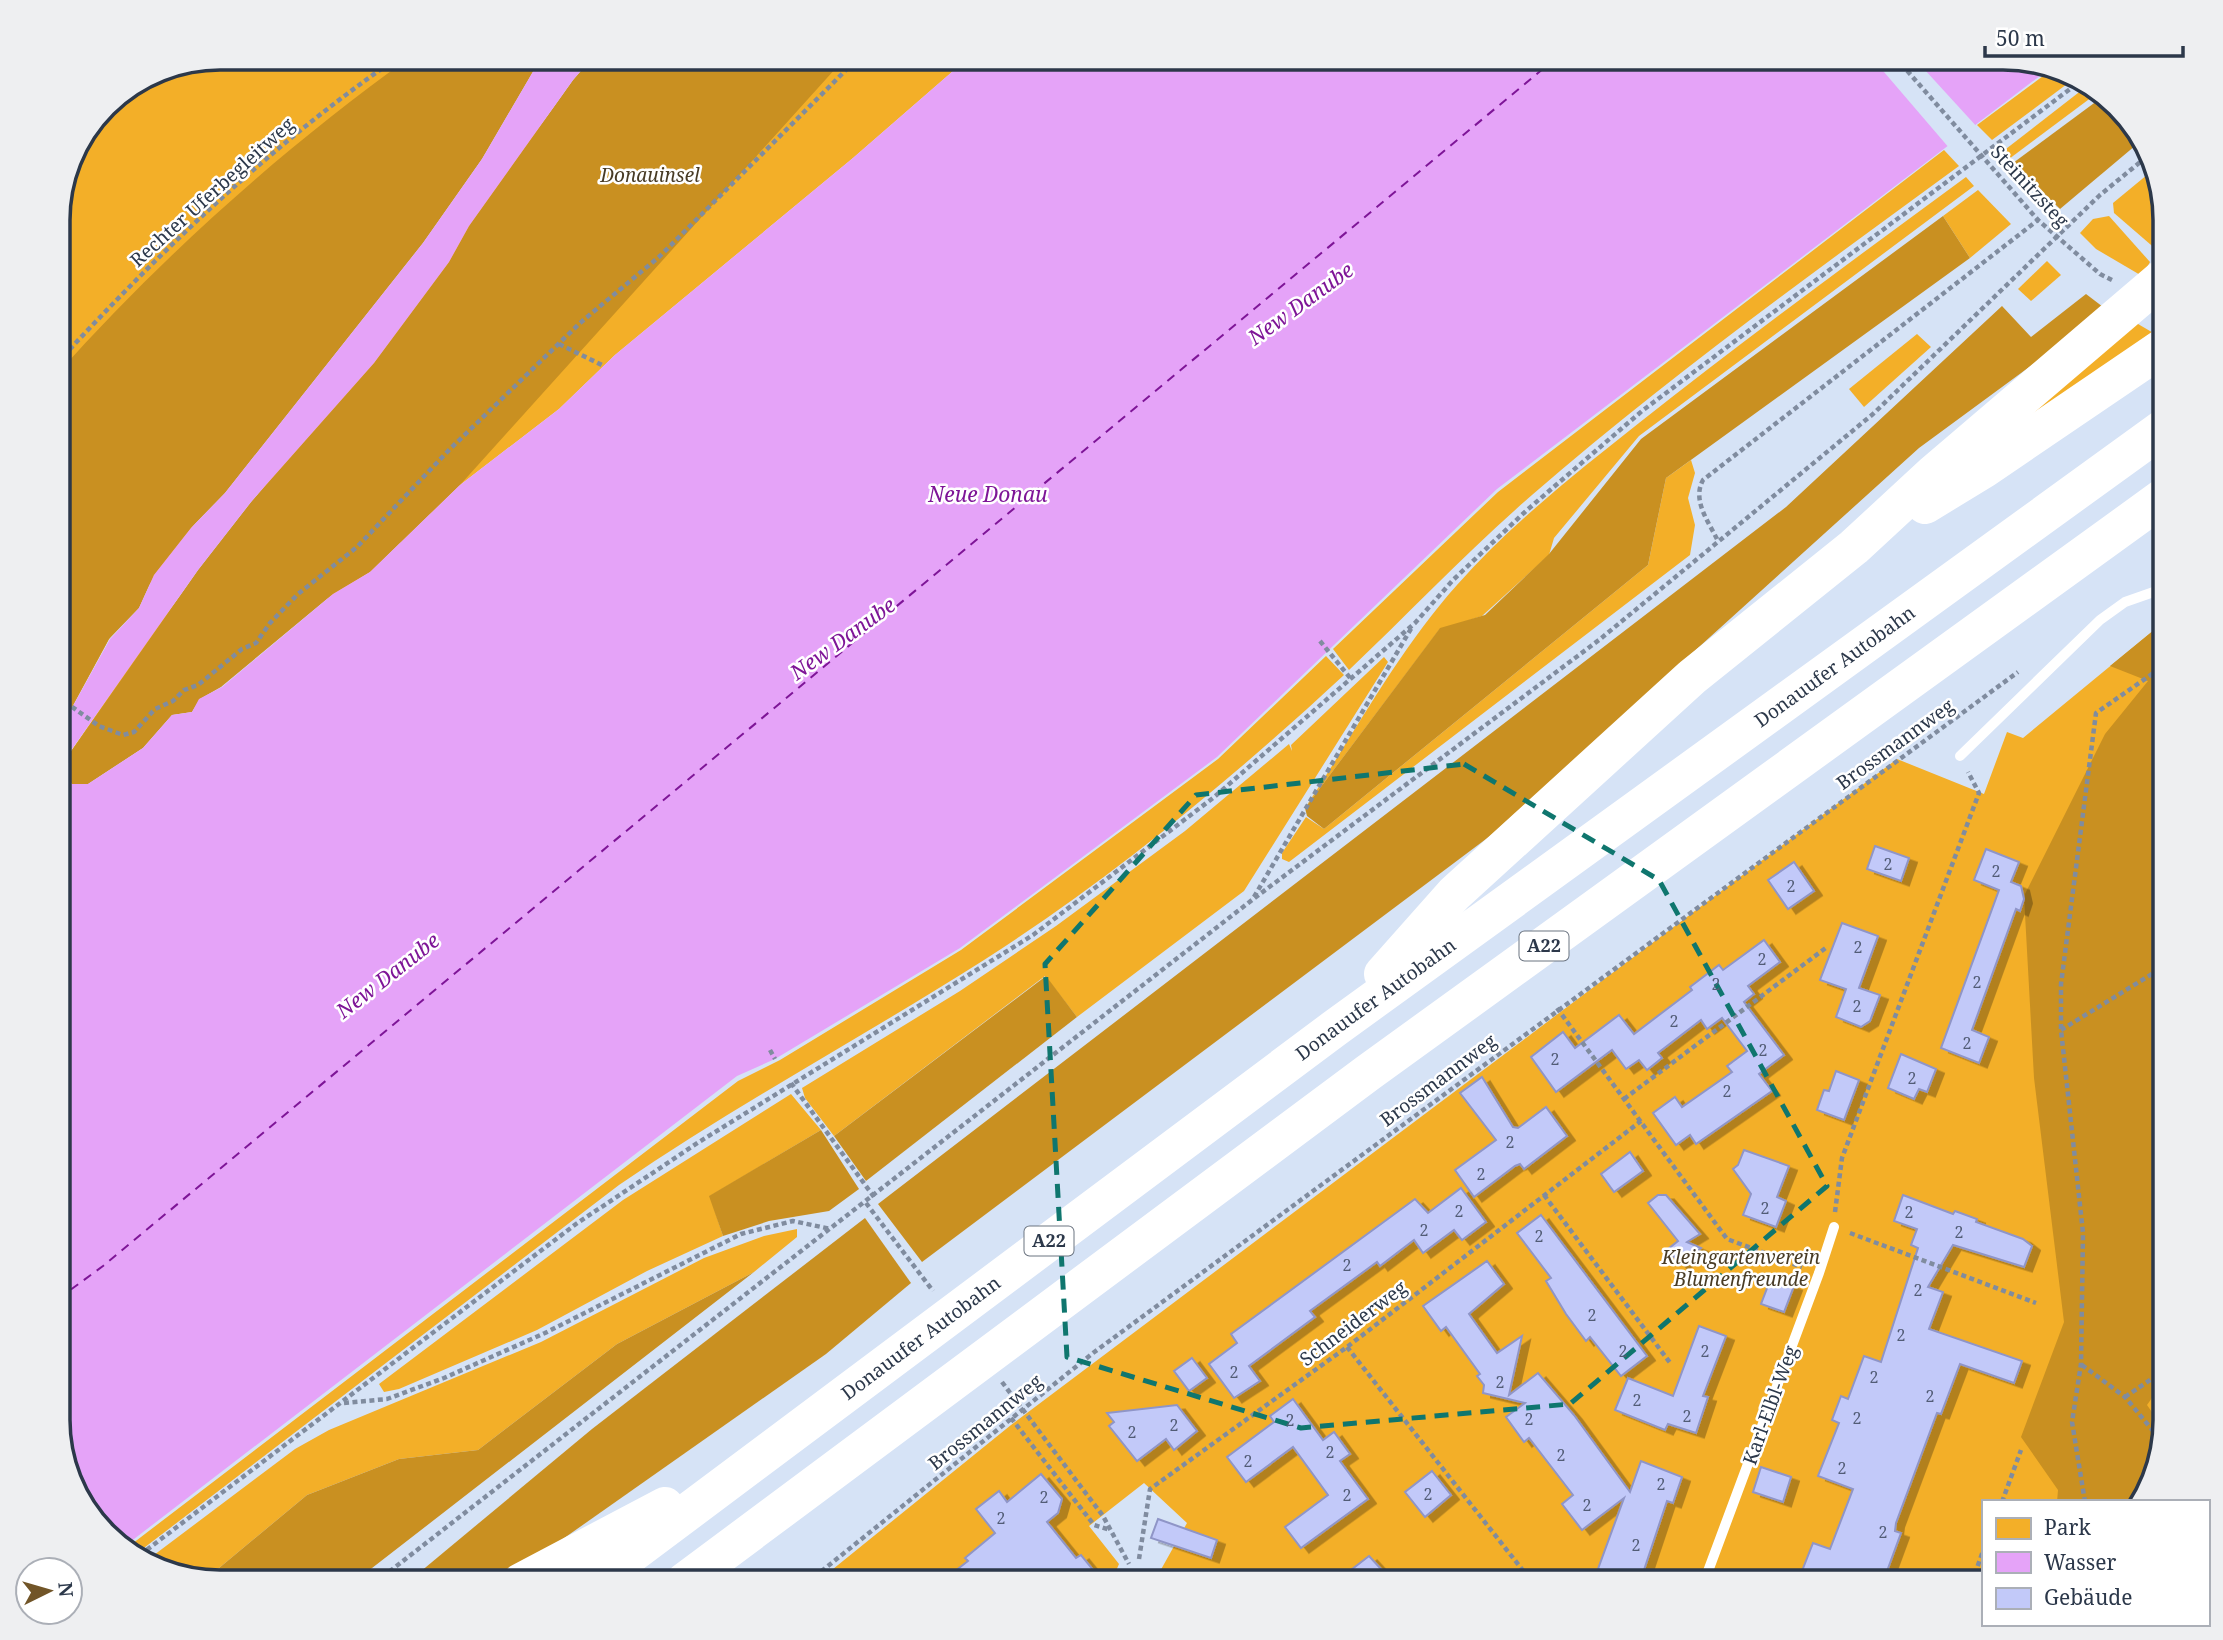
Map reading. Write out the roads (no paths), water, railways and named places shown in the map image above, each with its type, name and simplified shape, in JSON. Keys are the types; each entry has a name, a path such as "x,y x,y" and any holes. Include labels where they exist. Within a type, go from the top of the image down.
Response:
{"highway":[{"path":"1335,1028 1454,894 1692,677 1854,547 1933,474 2153,286"},
{"path":"1854,547 1984,469 2153,353"},
{"name":"Donauufer Autobahn","path":"610,1570 1335,1028 2153,436"},
{"name":"A22","path":"699,1570 1369,1072 2153,505"},
{"path":"543,1570 763,1455"},
{"path":"706,1570 724,1551"}],"lane":[{"path":"1960,756 2100,620 2125,602 2153,592"},
{"name":"Karl-Elbl-Weg","path":"1708,1570 1819,1273 1833,1227"}],"water":[{"name":"Neue Donau","path":"534,70 582,70 469,226 449,262 374,363 251,502 198,570 70,752 70,711 110,639 139,608 154,575 191,528 225,493 423,243 482,159"},
{"name":"Neue Donau","path":"954,70 2003,70 2041,75 1497,489 1217,757 960,948 775,1059 737,1076 132,1541 107,1519 90,1495 75,1459 70,1430 70,783 88,784 143,748 172,715 192,712 199,699 222,687 333,594 370,572 460,485 559,409 615,355 853,158"}],"park label":[{"name":"Donauinsel","path":"650,175"},
{"name":"Kleingartenverein Blumenfreunde","path":"1741,1268"}],"water label":[{"name":"New Danube","path":"1301,304"},
{"name":"New Danube","path":"843,639"},
{"name":"New Danube","path":"388,976"}]}
